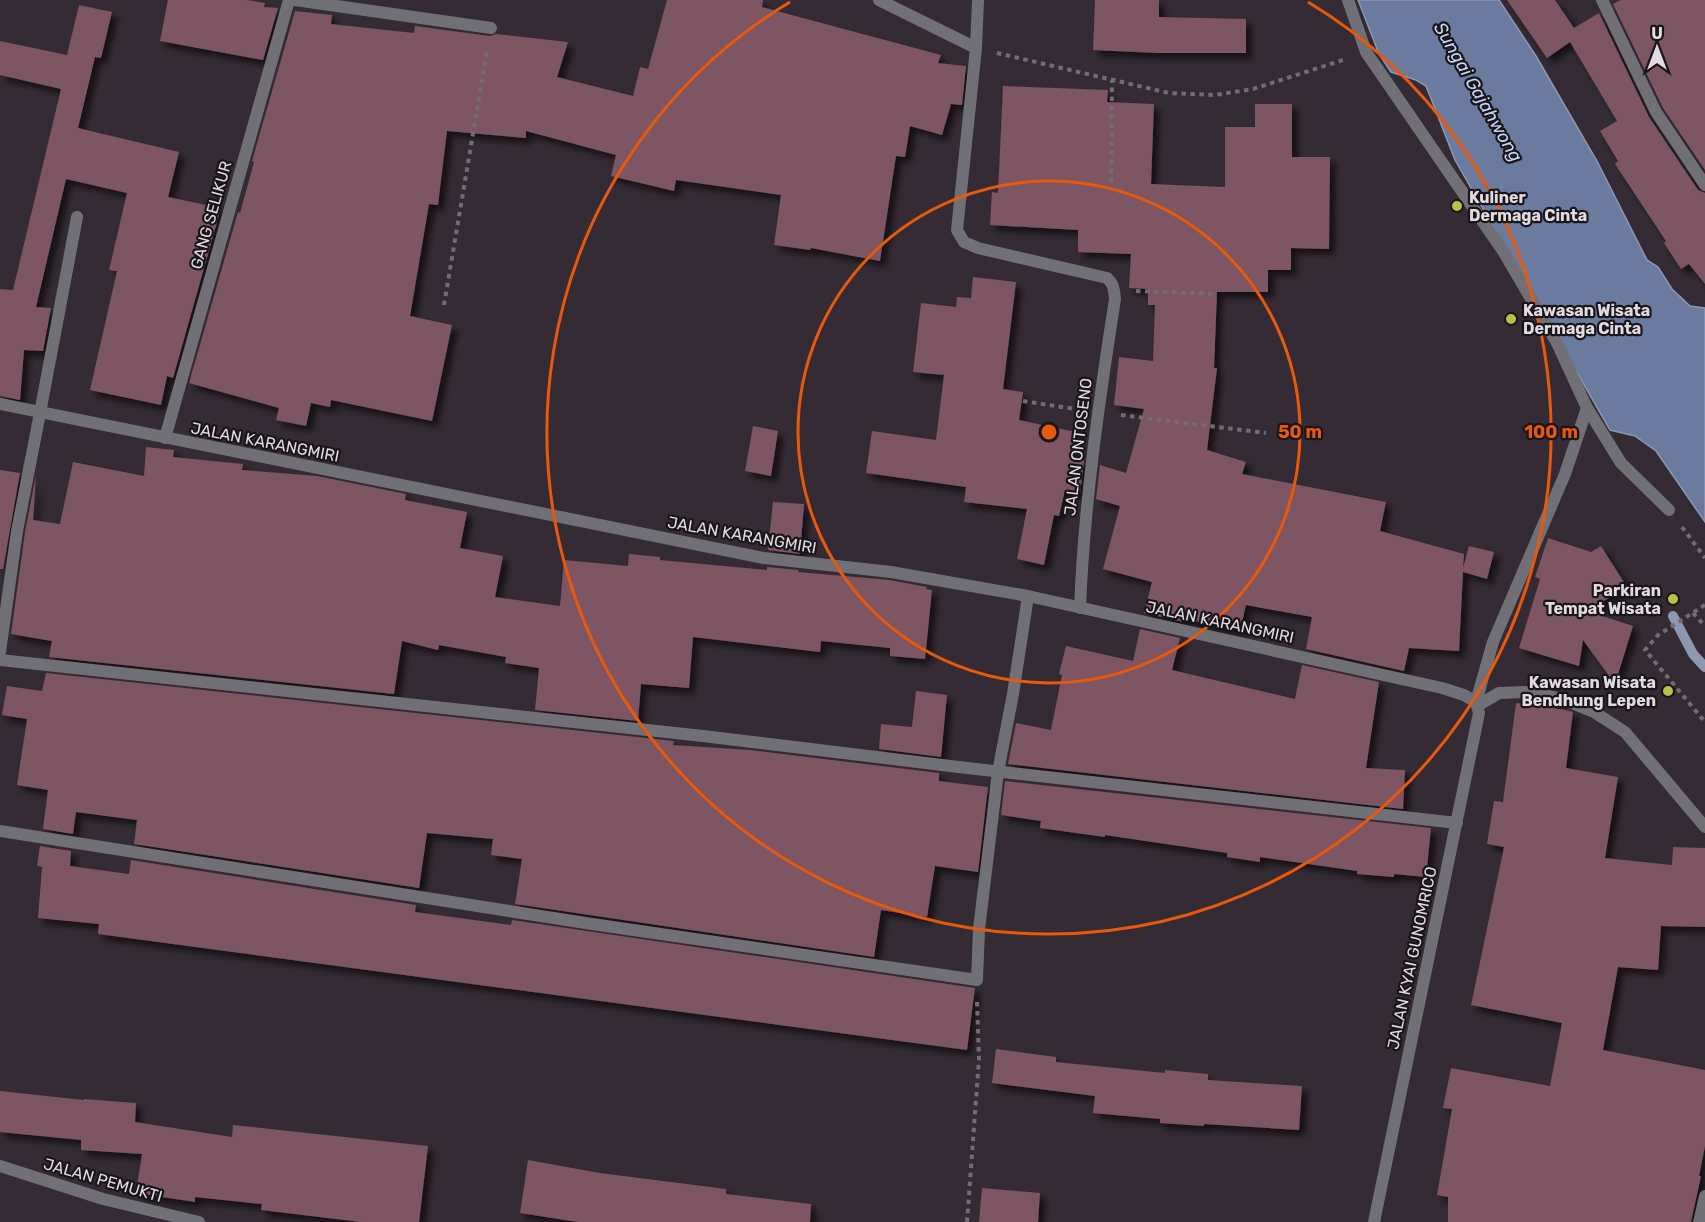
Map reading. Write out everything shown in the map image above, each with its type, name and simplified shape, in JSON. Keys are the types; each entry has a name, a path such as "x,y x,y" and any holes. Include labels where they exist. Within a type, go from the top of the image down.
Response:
{"street":[{"name":"GANG SELIKUR","path":"165,438 288,0"},
{"path":"295,0 491,28"},
{"path":"879,0 976,48"},
{"path":"978,0 976,48 957,230 964,242 978,248 1107,278 1114,290"},
{"path":"1348,0 1366,52 1503,251 1557,344 1587,408 1621,463 1669,510"},
{"path":"1602,0 1656,112 1705,185"},
{"path":"0,652 17,531 77,217"},
{"name":"JALAN ONTOSENO","path":"1080,608 1083,539 1098,412 1115,299 1114,290"},
{"name":"JALAN KARANGMIRI","path":"0,404 764,558 891,572 1028,596 1442,688 1464,695 1476,704"},
{"name":"JALAN KYAI GUNOMRICO","path":"1374,1222 1479,713 1476,704 1493,642 1565,474 1587,408"},
{"path":"0,831 604,926 976,980 979,929 998,772 1028,596"},
{"path":"0,660 703,735 998,772 1457,823"},
{"path":"1476,704 1499,693 1528,692 1562,699 1594,712 1625,732 1705,827"},
{"name":"JALAN PEMUKTI","path":"0,1166 103,1199 199,1222"},
{"path":"1699,1222 1705,1196"}],"path":[{"path":"444,304 491,28"},
{"path":"976,48 1169,93 1215,95 1253,89 1366,52"},
{"path":"1111,182 1112,80"},
{"path":"1114,290 1215,294"},
{"path":"1023,401 1266,433"},
{"path":"1669,510 1705,558"},
{"path":"1705,605 1658,635 1645,650 1705,722"},
{"path":"1691,614 1705,626"},
{"path":"967,1222 979,1059 976,980"}],"water":[{"name":"Sungai Gajahwong","path":"1358,0 1499,0 1536,56 1597,161 1647,260 1658,267 1672,289 1690,306 1705,308 1705,522 1656,451 1635,436 1610,430 1455,160 1426,86 1416,80 1391,72 1379,54"}],"building":[{"path":"168,0 247,0 265,3 264,7 278,8 263,60 160,41"},
{"path":"667,0 763,0 762,7 941,55 938,63 966,66 962,105 951,104 942,135 910,126 905,157 896,156 880,261 811,248 810,250 774,245 781,195 676,180 674,191 611,176 616,155 526,131 526,138 447,131 438,205 429,204 410,316 452,325 432,421 331,400 330,407 311,403 306,426 276,420 279,408 189,383 238,212 240,213 254,162 252,161 295,11 332,15 331,24 414,33 415,26 490,36 496,34 568,42 557,77 633,96 640,67 648,69"},
{"path":"1095,0 1159,0 1159,17 1246,19 1246,53 1093,50"},
{"path":"1507,0 1555,0 1574,28 1599,13 1649,117 1698,190 1705,193 1705,284 1689,264 1681,269 1664,243 1666,241 1615,164 1618,161 1600,131 1617,121 1570,42 1547,58"},
{"path":"1621,0 1705,0 1705,170 1663,108 1613,4"},
{"path":"79,5 112,12 101,58 95,57 78,128 179,152 168,197 221,208 173,378 167,376 161,405 90,390 117,271 109,270 127,193 66,179 36,307 51,308 43,351 24,350 20,400 0,396 0,289 13,290 61,89 0,75 0,41 67,55"},
{"path":"1003,86 1108,90 1107,102 1154,104 1151,184 1225,187 1225,127 1255,127 1255,104 1292,104 1292,157 1330,157 1329,249 1291,248 1291,270 1268,270 1268,292 1217,292 1214,368 1217,368 1207,450 1246,462 1242,474 1386,502 1380,531 1464,554 1463,568 1469,546 1494,552 1487,579 1463,572 1459,651 1409,648 1404,671 1306,649 1312,617 1246,605 1240,631 1144,613 1152,582 1103,569 1120,506 1096,499 1100,465 1126,473 1144,409 1114,405 1119,357 1153,361 1155,305 1148,305 1148,289 1129,288 1131,254 1078,252 1078,230 990,225 992,192 998,193"},
{"path":"973,277 1016,282 1003,389 1023,392 1019,420 1076,432 1071,457 1084,461 1080,494 1065,490 1059,516 1054,515 1044,565 1017,559 1027,509 964,502 966,487 866,473 872,431 936,440 944,375 913,372 921,303 956,307 957,297 971,298"},
{"path":"753,426 778,431 771,476 745,471"},
{"path":"146,447 174,450 173,457 243,464 242,470 317,476 406,494 405,500 467,512 460,548 503,556 495,597 560,606 564,560 628,566 629,554 660,557 660,560 767,570 767,567 890,580 927,587 926,589 932,590 925,659 890,656 890,648 821,641 820,652 693,637 689,688 641,684 638,721 535,710 539,668 505,663 506,657 439,645 438,650 402,641 394,694 49,657 52,641 11,634 25,532 36,475 33,520 60,524 73,462 144,476"},
{"path":"0,470 20,473 3,569 0,569"},
{"path":"773,502 804,504 800,554 768,550"},
{"path":"1548,538 1591,552 1601,546 1627,587 1587,611 1633,626 1615,684 1583,640 1579,666 1519,648 1540,579 1535,577"},
{"path":"1140,629 1180,638 1172,670 1295,699 1302,665 1379,682 1366,768 1405,770 1403,809 1008,764 1016,723 1051,730 1062,675 1059,674 1066,646 1133,661"},
{"path":"46,673 674,741 673,745 750,750 939,773 939,781 988,787 978,872 935,866 927,917 881,910 874,957 515,904 522,859 491,855 493,839 427,833 419,888 134,844 137,820 76,812 73,834 43,829 48,790 17,785 27,719 2,715 7,686 42,691"},
{"path":"916,691 947,695 941,757 879,749 881,724 912,727"},
{"path":"1516,703 1573,712 1566,768 1618,777 1605,858 1672,865 1673,847 1705,848 1705,927 1661,926 1658,970 1618,967 1603,1050 1705,1070 1705,1146 1691,1222 1448,1222 1448,1197 1437,1195 1452,1109 1443,1108 1451,1068 1550,1086 1562,1023 1471,1005 1504,847 1487,844 1494,801 1503,802"},
{"path":"1005,781 1431,828 1426,877 1357,874 1357,871 1260,857 1260,862 1227,857 1227,853 1040,828 1041,821 1001,815"},
{"path":"40,846 71,851 70,866 129,874 131,860 416,905 415,912 511,925 512,920 975,988 967,1050 98,934 99,924 38,918 42,867 37,866"},
{"path":"996,1049 1056,1057 1056,1062 1165,1073 1165,1070 1208,1074 1208,1080 1302,1086 1299,1130 1160,1123 1160,1119 1093,1113 1095,1096 992,1083"},
{"path":"0,1091 136,1103 135,1122 232,1137 233,1125 428,1146 419,1222 361,1222 261,1210 262,1204 195,1197 195,1202 136,1193 142,1154 81,1150 81,1140 0,1132"},
{"path":"528,1160 600,1173 726,1189 726,1194 811,1204 810,1222 578,1222 520,1213"},
{"path":"982,1188 1040,1193 1038,1222 979,1222"}],"waterway":[{"path":"1673,616 1693,654 1705,667"}],"place":[{"name":"Kuliner Dermaga Cinta","path":"1457,206"},
{"name":"Kawasan Wisata Dermaga Cinta","path":"1511,319"},
{"name":"Parkiran Tempat Wisata","path":"1673,599"},
{"name":"Kawasan Wisata Bendhung Lepen","path":"1668,691"}]}
